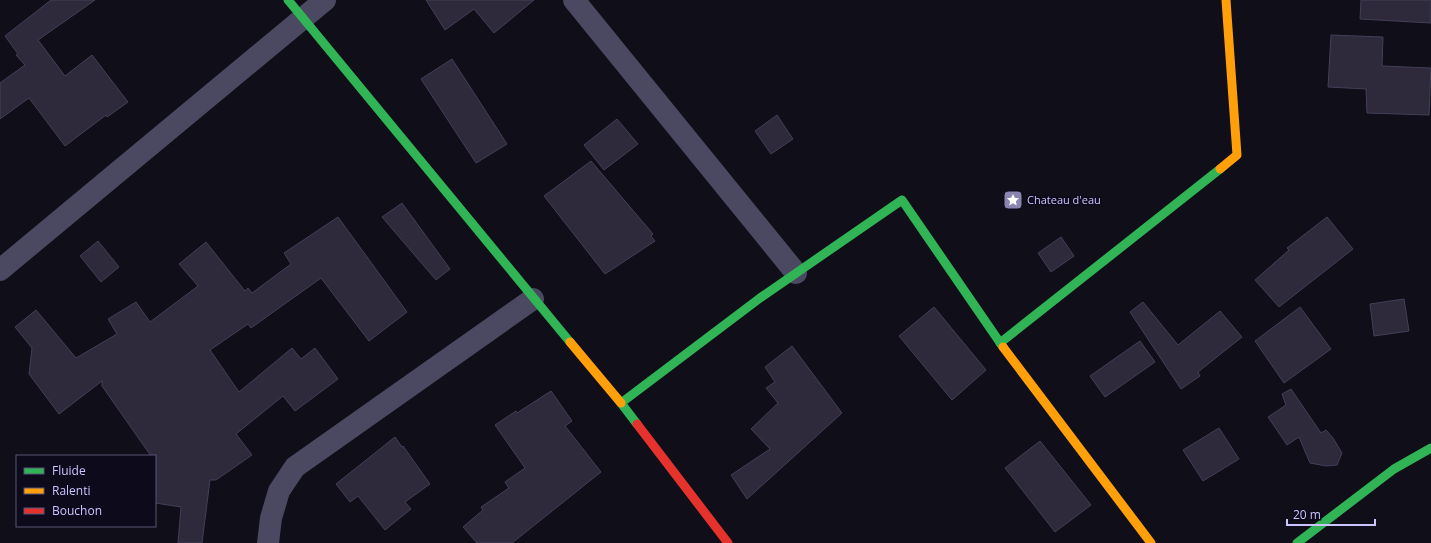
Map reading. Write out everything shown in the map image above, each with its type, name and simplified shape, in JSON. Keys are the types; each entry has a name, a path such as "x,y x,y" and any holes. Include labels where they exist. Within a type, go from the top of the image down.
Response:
{"street":[{"path":"288,0 621,403 728,543"},
{"path":"0,270 325,0"},
{"path":"574,0 796,273"},
{"path":"1000,343 1237,155 1226,0"},
{"path":"621,403 760,298 902,200 1000,343 1151,543"},
{"path":"268,543 271,518 279,491 295,467 534,299"},
{"path":"1297,543 1394,469 1431,448"}],"building":[{"path":"51,0 95,0 38,40 65,76 92,55 128,102 107,117 106,115 65,146 29,98 0,119 0,83 25,65 16,55 18,54 5,36"},
{"path":"426,0 534,0 494,33 474,9 445,30"},
{"path":"1361,0 1431,0 1431,23 1360,19"},
{"path":"1331,35 1383,37 1382,66 1431,68 1429,115 1367,113 1366,89 1328,87"},
{"path":"452,59 507,144 476,163 421,79"},
{"path":"777,115 793,139 771,154 755,131"},
{"path":"617,119 638,144 604,170 584,145"},
{"path":"591,161 653,234 651,236 655,241 605,274 544,196"},
{"path":"402,203 450,269 436,280 382,217"},
{"path":"338,217 407,312 369,341 321,278 251,328 248,324 210,350 239,392 292,348 301,359 315,348 338,379 295,411 283,396 236,434 252,455 216,480 210,480 202,543 178,543 181,507 156,503 156,455 150,455 102,386 102,381 59,414 29,374 32,348 15,327 36,310 76,358 117,334 108,319 136,302 150,322 198,286 179,264 206,242 245,291 248,288 252,293 291,264 284,253"},
{"path":"1327,217 1353,249 1279,307 1255,280 1289,250 1287,248"},
{"path":"1061,237 1074,256 1051,272 1038,253"},
{"path":"98,241 119,267 101,282 80,256"},
{"path":"1404,299 1409,331 1374,336 1370,304"},
{"path":"1143,302 1178,345 1220,311 1242,337 1198,372 1200,376 1181,389 1130,312"},
{"path":"934,307 986,370 952,400 899,336"},
{"path":"1300,307 1331,349 1284,383 1255,341"},
{"path":"1140,341 1155,362 1105,397 1090,376"},
{"path":"792,346 842,413 747,499 731,475 770,449 751,429 778,403 766,388 775,382 765,367"},
{"path":"1291,389 1321,433 1326,430 1333,438 1342,453 1337,465 1326,466 1310,463 1299,437 1287,445 1268,417 1286,405 1282,394"},
{"path":"551,391 572,421 565,426 601,472 512,543 477,543 463,527 483,510 481,507 509,488 505,482 525,468 495,425"},
{"path":"1219,428 1239,459 1203,481 1183,450"},
{"path":"395,437 430,484 405,502 411,509 385,530 358,496 350,502 336,484"},
{"path":"1040,441 1091,505 1055,532 1005,468"}],"traffic: fast":[{"path":"288,0 570,342"},
{"path":"1000,343 1220,169"},
{"path":"637,424 621,403 760,298 902,200 1003,347"},
{"path":"1297,543 1394,469 1431,448"}],"traffic: slow":[{"path":"1220,169 1237,155 1226,0"},
{"path":"570,342 621,403"},
{"path":"1003,347 1151,543"}],"traffic: jam":[{"path":"637,424 728,543"}],"place":[{"name":"Chateau d'eau","path":"1013,200"}]}
